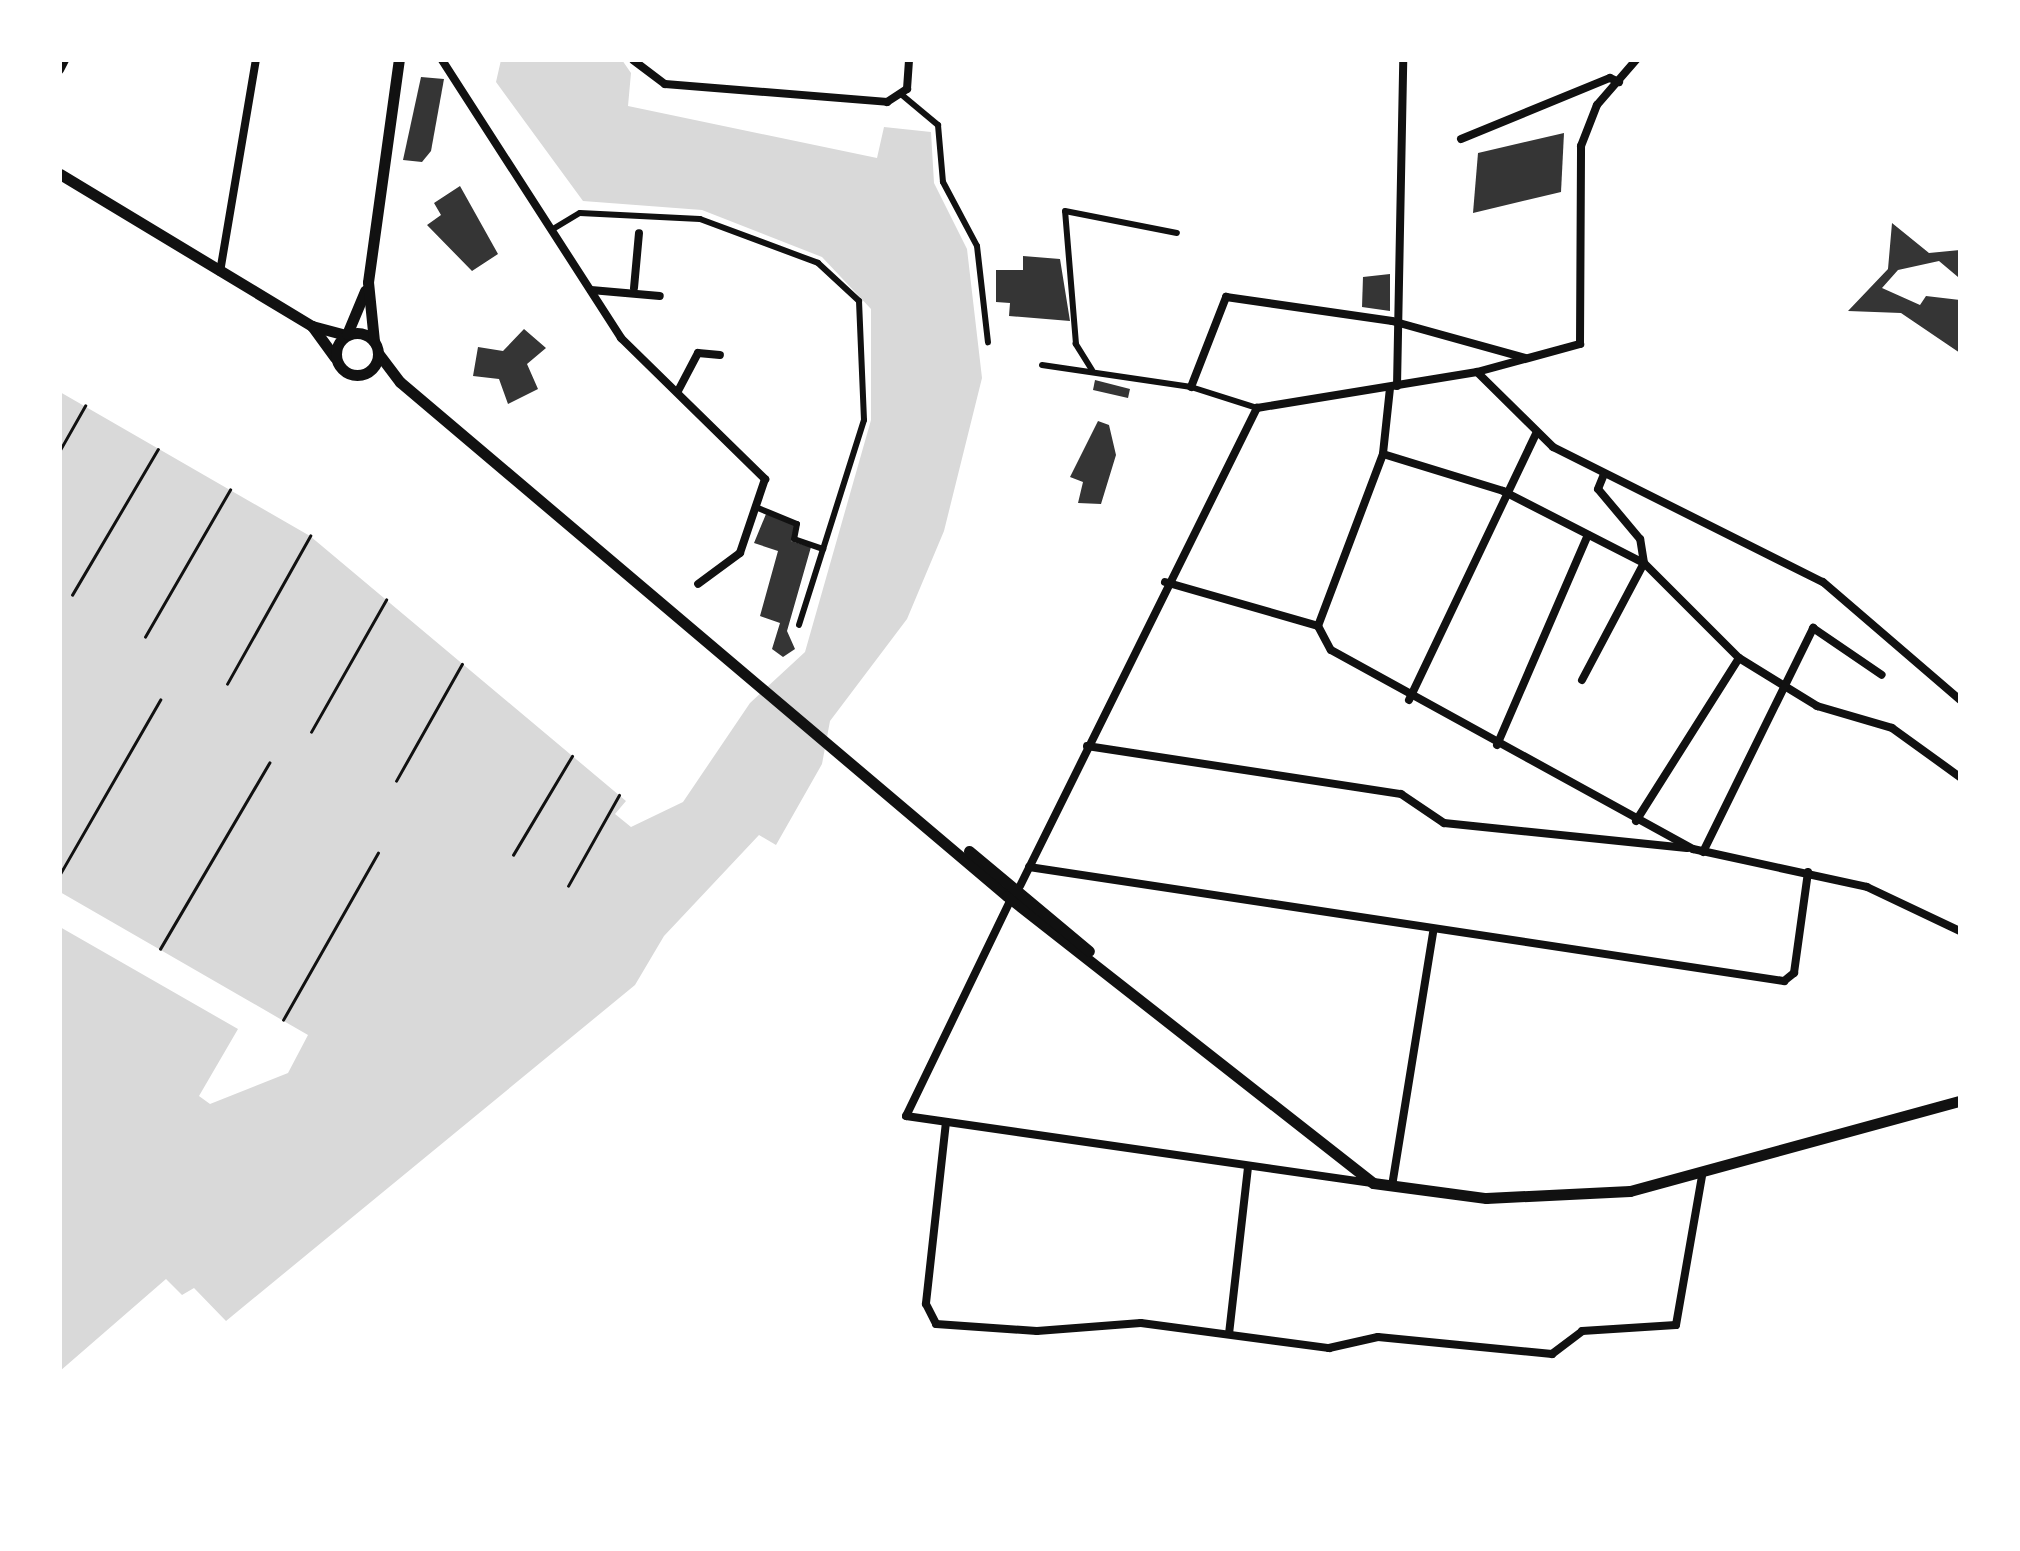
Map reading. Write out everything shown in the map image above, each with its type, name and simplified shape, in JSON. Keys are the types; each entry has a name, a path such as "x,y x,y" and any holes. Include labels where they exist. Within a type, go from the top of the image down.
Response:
{"main road":[{"path":"367,373 376,347 368,282 398,60"},
{"path":"60,174 312,326 376,347 400,382 933,827 1014,901 1090,954"},
{"path":"336,358 368,282"},
{"path":"312,326 344,372 367,373 400,382"},
{"path":"933,827 1023,888 1090,954 1310,1142 1373,1183 1560,1198 1702,1176 1960,1101"},
{"path":"1014,901 1023,888"}],"street":[{"path":"60,70 65,60"},
{"path":"220,272 256,60"},
{"path":"442,60 630,348 760,469 758,508 740,553 698,584"},
{"path":"634,60 666,84 887,102 902,95"},
{"path":"902,95 909,60"},
{"path":"1318,626 1383,454 1393,387 1392,321 1403,60"},
{"path":"1042,365 1191,388 1257,408 1478,372 1530,360 1583,338 1581,146 1636,60"},
{"path":"1462,139 1610,78 1619,82"},
{"path":"902,95 938,125 944,182 977,246 988,342"},
{"path":"1092,370 1076,344 1065,211 1176,233"},
{"path":"553,229 580,213 700,219 818,264 850,288 865,315 864,420 799,626"},
{"path":"634,288 639,233"},
{"path":"591,290 634,288 660,296"},
{"path":"1191,388 1223,298 1274,298 1392,321 1530,360"},
{"path":"678,392 698,353 720,355"},
{"path":"1478,372 1536,434 1604,474 1823,582 1960,700"},
{"path":"1023,888 1029,867 1165,582 1257,408"},
{"path":"1409,700 1503,491 1536,434"},
{"path":"1383,454 1503,491 1644,564 1739,658 1784,689 1892,728 1960,777"},
{"path":"1582,680 1644,564 1640,539 1598,489 1604,474"},
{"path":"758,508 798,524 794,539 823,549"},
{"path":"1498,746 1588,535"},
{"path":"1165,582 1318,626 1340,658 1409,700 1636,822 1698,850"},
{"path":"1698,850 1814,627 1882,675"},
{"path":"1636,822 1739,658"},
{"path":"1088,746 1401,794 1444,823 1698,850 1808,872 1867,888 1960,931"},
{"path":"1029,867 1433,932 1784,981 1794,973 1808,872"},
{"path":"1014,901 906,1116 1373,1183"},
{"path":"1392,1186 1433,932"},
{"path":"946,1122 926,1304 936,1324 1037,1330 1141,1323 1329,1348 1378,1337 1517,1357 1552,1354 1582,1331 1676,1325 1702,1176"},
{"path":"1228,1334 1248,1166"}],"path":[{"path":"60,450 85,406"},
{"path":"72,596 158,449"},
{"path":"145,637 230,490"},
{"path":"226,684 310,536"},
{"path":"311,732 386,600"},
{"path":"396,781 462,664"},
{"path":"60,874 160,700"},
{"path":"513,855 572,756"},
{"path":"160,949 268,762"},
{"path":"568,886 620,796"},
{"path":"283,1020 378,853"}],"shaded area":[{"path":"501,60 622,60 631,73 628,106 877,158 884,127 931,132 934,183 967,249 982,378 944,531 907,619 830,721 822,764 776,845 759,835 664,936 635,985 226,1321 194,1288 182,1295 166,1279 60,1371 60,927 238,1029 199,1096 210,1104 288,1073 308,1035 60,892 60,392 310,536 626,801 615,814 631,827 683,802 750,703 805,652 871,420 871,309 822,257 702,210 583,201 496,82"}],"building":[{"path":"421,77 444,79 431,151 422,162 403,160"},
{"path":"1564,133 1561,192 1473,213 1478,153"},
{"path":"460,186 498,254 472,271 427,225 441,215 434,203"},
{"path":"1892,223 1929,253 1960,250 1958,277 1939,261 1898,270 1882,288 1920,305 1926,296 1960,300 1960,353 1901,313 1848,311 1888,269"},
{"path":"1023,256 1060,259 1070,321 1009,316 1010,303 996,302 996,270 1023,270"},
{"path":"1390,274 1390,311 1362,307 1363,277"},
{"path":"524,329 546,348 527,364 538,389 508,404 499,379 473,376 478,347 503,351"},
{"path":"1095,380 1130,389 1128,398 1093,390"},
{"path":"1098,421 1109,425 1116,455 1101,504 1078,503 1083,482 1070,477"},
{"path":"766,514 795,525 791,541 811,547 787,631 795,649 783,657 772,649 780,623 760,616 778,551 754,543"}]}
